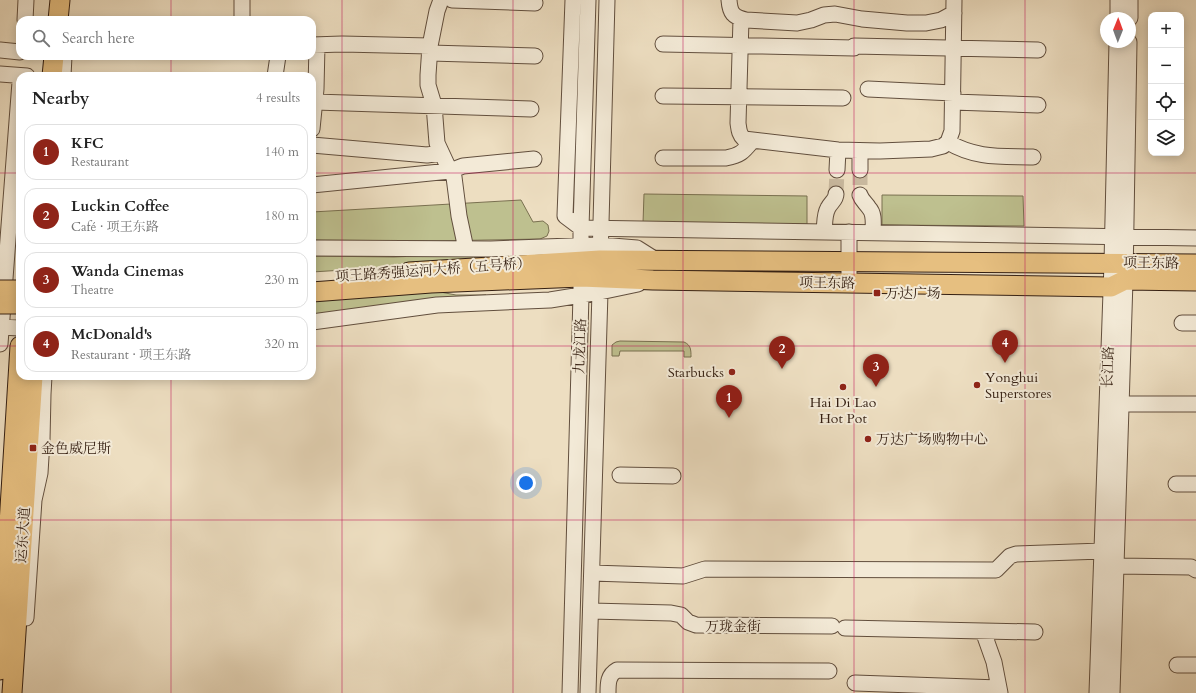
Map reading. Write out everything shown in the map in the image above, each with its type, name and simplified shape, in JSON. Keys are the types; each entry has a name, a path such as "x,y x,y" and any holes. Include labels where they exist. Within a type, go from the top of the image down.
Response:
{"main road":[{"path":"45,16 47,0"},
{"path":"58,16 60,0"},
{"path":"40,72 42,60"},
{"path":"52,72 54,60"},
{"name":"项王东路","path":"553,270 590,269 656,260 849,261 1118,273 1196,281"},
{"name":"项王东路","path":"590,269 653,280 848,283 1118,273 1196,264"},
{"name":"项王路秀强运河大桥（五号桥）","path":"316,279 456,268 553,270"},
{"name":"项王路秀强运河大桥（五号桥）","path":"316,292 431,283 553,270"},
{"path":"0,290 16,290"},
{"path":"0,304 16,304"},
{"name":"运东大道","path":"0,670 18,380"},
{"name":"运东大道","path":"12,693 12,488 31,380"}],"street":[{"path":"25,16 26,0"},
{"path":"67,16 69,0"},
{"path":"242,0 242,16"},
{"path":"442,0 438,11 430,49 428,85 434,105 437,143 454,177 459,216 466,249"},
{"path":"452,0 535,3"},
{"path":"573,0 564,216 581,228 1196,238"},
{"name":"九龙江路","path":"588,0 581,228 590,269 592,573 588,693"},
{"name":"九龙江路","path":"570,693 590,269 600,228 607,0"},
{"path":"729,0 730,8 734,15 741,19 797,22 811,20 824,15 835,14 862,19 926,23 941,20 954,7"},
{"path":"1118,0 1118,12"},
{"path":"1130,0 1130,12"},
{"path":"741,19 739,132 744,139 838,150 931,150 943,146 948,142 952,131 954,7"},
{"path":"316,45 342,44 535,56"},
{"path":"663,44 1038,50"},
{"name":"长江路","path":"1117,48 1119,237"},
{"name":"长江路","path":"1097,693 1102,551 1118,273 1129,48"},
{"path":"0,50 16,52"},
{"path":"20,72 22,60"},
{"path":"62,72 64,60"},
{"path":"276,72 278,60"},
{"path":"315,60 315,72"},
{"path":"0,74 16,76"},
{"path":"868,89 1038,105"},
{"path":"663,96 843,98"},
{"path":"316,102 531,109"},
{"path":"0,344 16,134"},
{"path":"663,158 726,158 742,153 753,140"},
{"path":"948,142 965,151 980,155 1033,157"},
{"path":"316,145 427,155 441,153"},
{"path":"837,170 838,150"},
{"path":"860,151 860,170"},
{"path":"316,185 450,171 463,166 534,159"},
{"path":"824,232 825,216 828,208 836,198 836,194"},
{"path":"860,195 861,200 871,209 873,218 873,233"},
{"path":"848,283 849,232"},
{"path":"316,248 466,249 590,269"},
{"path":"316,321 437,305 550,300 590,269"},
{"name":"长江路","path":"1112,693 1121,404 1118,273"},
{"path":"1,328 16,328"},
{"path":"21,693 34,500 40,473 44,380"},
{"path":"1121,404 1196,404"},
{"path":"620,475 673,476"},
{"path":"1176,484 1196,484"},
{"path":"592,573 683,576 705,569 996,570 1010,556 1016,554 1102,551"},
{"path":"1116,566 1191,566 1196,570"},
{"name":"万珑金街","path":"591,611 671,612 681,615 688,622 696,625 1035,632"},
{"path":"856,683 1000,690 994,662 983,631"},
{"path":"1177,665 1196,665"},
{"path":"608,693 610,676 612,672 617,670 829,671"}],"green space":[{"path":"644,194 807,196 807,224 643,223"},
{"path":"882,195 1023,196 1024,226 882,225"},
{"path":"521,200 533,222 543,221 548,225 549,231 547,236 540,239 433,241 316,240 316,212"},
{"path":"543,251 547,257 316,272 316,256 394,257"},
{"path":"424,292 440,292 456,295 486,295 316,316 316,299"},
{"path":"620,341 684,342 690,348 691,357 684,357 684,351 620,351 619,356 612,356 612,345"}],"tunnel":[{"path":"836,194 837,170"},
{"path":"860,170 860,195"}],"place":[{"name":"万达广场","path":"877,293"},
{"name":"McDonald's","path":"1005,363"},
{"name":"Luckin Coffee","path":"782,369"},
{"name":"Starbucks","path":"732,372"},
{"name":"Yonghui Superstores","path":"977,385"},
{"name":"Hai Di Lao Hot Pot","path":"843,387"},
{"name":"Wanda Cinemas","path":"876,387"},
{"name":"KFC","path":"729,418"},
{"name":"万达广场购物中心","path":"868,439"},
{"name":"金色威尼斯","path":"33,448"}]}
